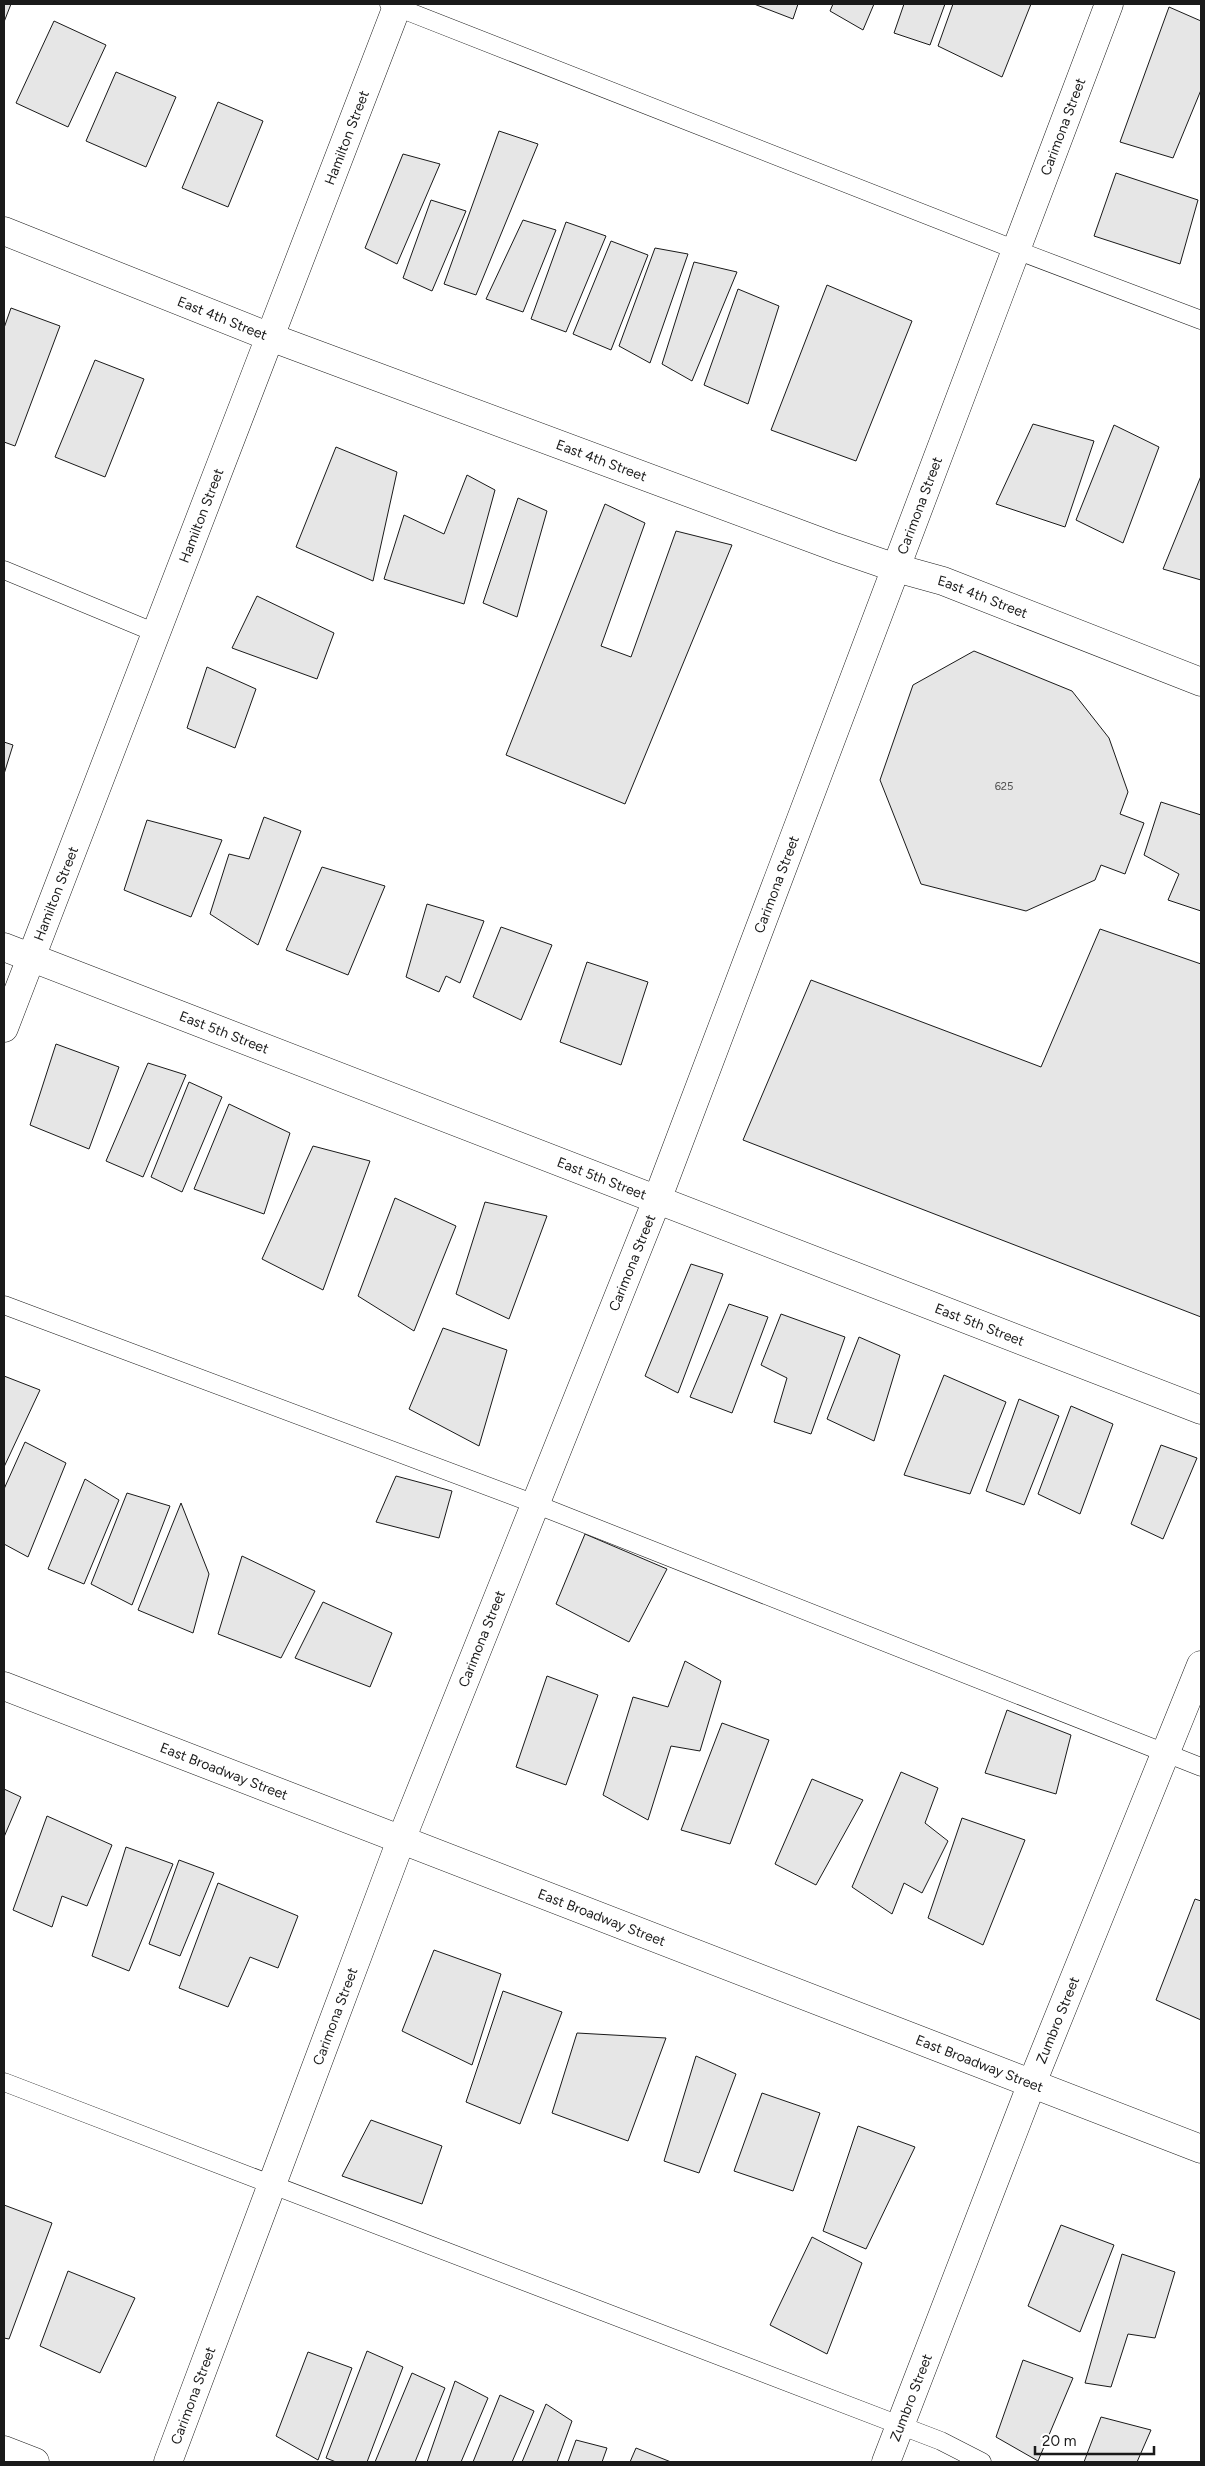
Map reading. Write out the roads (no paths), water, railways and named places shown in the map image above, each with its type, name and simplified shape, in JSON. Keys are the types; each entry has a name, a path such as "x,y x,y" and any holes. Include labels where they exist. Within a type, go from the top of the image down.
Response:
{"street":[{"name":"Carimona Street","path":"168,2462 401,1840 657,1200 1109,4"},
{"name":"Hamilton Street","path":"4,1028 270,337 394,5"},
{"name":"East 4th Street","path":"4,230 270,337 896,568 943,581 1201,682"},
{"name":"East 5th Street","path":"4,947 1201,1410"},
{"name":"Zumbro Street","path":"886,2462 1032,2084 1201,1665"},
{"name":"East Broadway Street","path":"4,1686 1201,2149"},
{"path":"4,2450 35,2462"}],"lane":[{"path":"394,5 1016,250 1201,320"},
{"path":"4,570 156,632"},
{"path":"4,1305 535,1504 1201,1767"},
{"path":"4,2082 941,2441 982,2462"}]}
